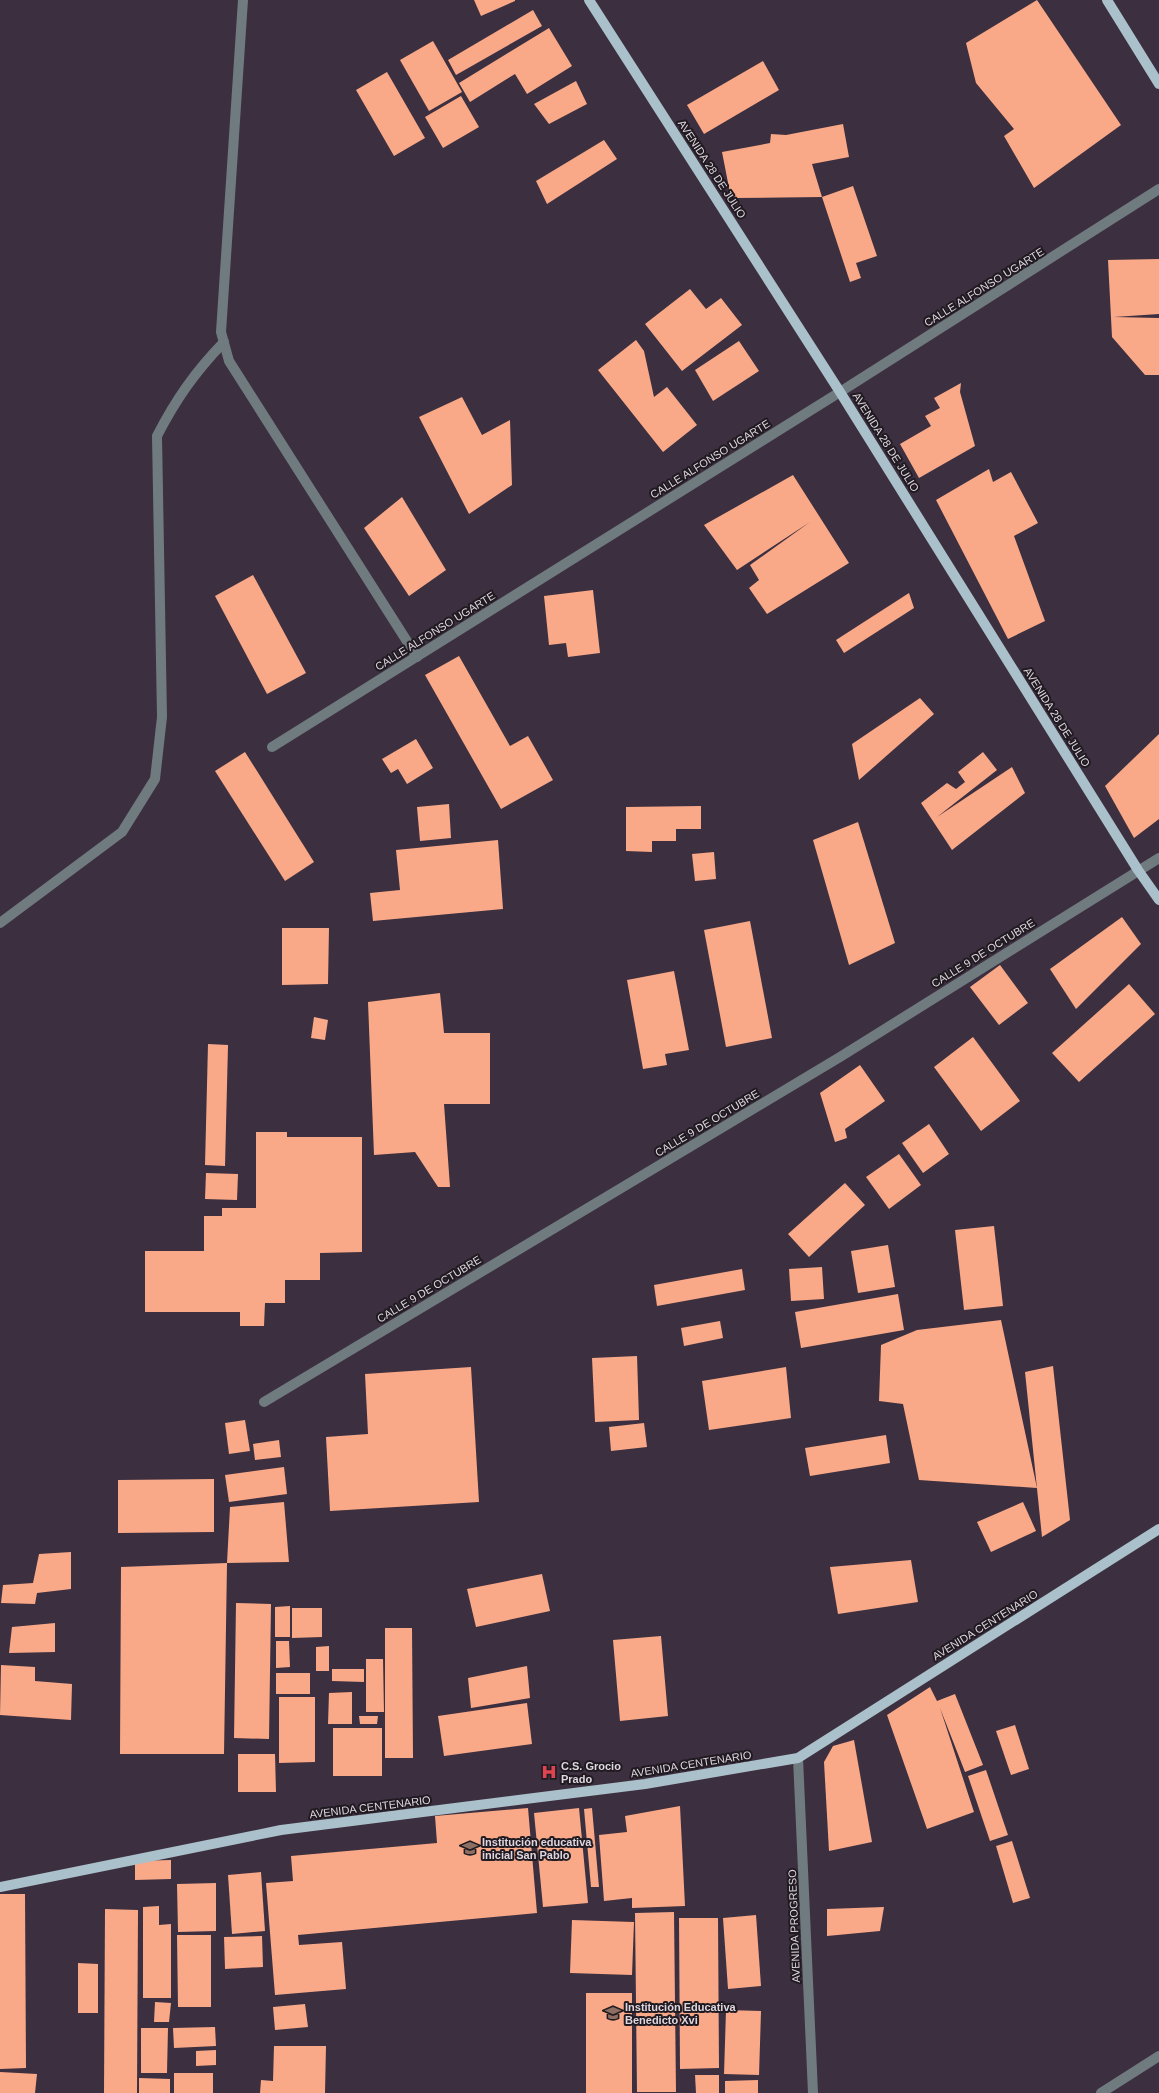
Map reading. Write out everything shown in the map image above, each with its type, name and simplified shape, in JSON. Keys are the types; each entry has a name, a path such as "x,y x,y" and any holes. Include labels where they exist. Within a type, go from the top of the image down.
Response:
{"main road":[{"name":"AVENIDA 28 DE JULIO","path":"589,0 840,392 1138,870 1159,900"},
{"path":"1107,0 1159,84"},
{"name":"AVENIDA CENTENARIO","path":"0,1887 281,1830 645,1784 798,1758 1159,1529"}],"street":[{"path":"243,0 221,332 229,361 417,657"},
{"name":"CALLE ALFONSO UGARTE","path":"272,747 840,392 1159,189"},
{"path":"0,923 122,832 154,779 162,717 157,436 178,398 199,367 224,342"},
{"name":"CALLE 9 DE OCTUBRE","path":"264,1402 840,1057 1159,858"},
{"name":"AVENIDA PROGRESO","path":"798,1758 813,2093"},
{"path":"1101,2093 1159,2056"}],"building":[{"path":"474,0 515,0 515,1 481,16"},
{"path":"1037,0 1121,125 1034,188 1004,136 1014,129 976,83 966,43"},
{"path":"533,10 542,26 456,75 448,60"},
{"path":"549,28 572,66 527,94 515,74 470,102 459,83"},
{"path":"433,41 462,92 429,111 400,60"},
{"path":"763,61 779,90 704,134 687,105"},
{"path":"387,72 425,138 394,156 356,90"},
{"path":"576,81 587,104 549,124 534,104"},
{"path":"461,96 479,127 443,148 425,117"},
{"path":"843,124 849,157 812,164 822,197 731,198 722,152 770,143 771,134 786,135"},
{"path":"604,140 617,159 547,204 536,181"},
{"path":"853,186 877,256 856,263 861,278 850,282 822,197"},
{"path":"1159,259 1159,314 1114,317 1159,318 1159,375 1145,375 1112,337 1108,260"},
{"path":"690,289 706,309 721,298 742,325 682,371 645,324"},
{"path":"636,340 644,351 654,397 667,387 697,425 663,452 598,370"},
{"path":"739,341 759,371 713,401 695,370"},
{"path":"961,383 960,392 975,446 919,478 900,444 931,426 925,416 940,408 934,398"},
{"path":"462,397 482,435 510,420 512,485 469,514 419,417"},
{"path":"989,469 993,482 1011,472 1038,523 1014,536 1045,621 1008,639 936,500"},
{"path":"793,475 849,563 767,614 749,588 759,580 750,565 810,522 737,570 704,525"},
{"path":"402,497 446,570 409,596 364,528"},
{"path":"253,575 306,673 267,694 215,596"},
{"path":"593,590 600,653 568,657 566,643 549,645 544,596"},
{"path":"909,593 914,608 844,653 836,640"},
{"path":"459,656 510,746 528,736 553,780 501,809 425,675"},
{"path":"920,698 934,714 859,780 852,744"},
{"path":"1159,734 1159,819 1134,838 1105,786"},
{"path":"416,739 433,768 407,784 398,769 391,773 382,759"},
{"path":"245,752 314,862 285,881 215,771"},
{"path":"983,752 997,770 937,817 1012,767 1025,793 952,850 921,803 947,783 956,789 965,782 958,772"},
{"path":"449,804 451,838 420,841 417,807"},
{"path":"701,806 701,829 676,829 676,841 652,841 652,852 626,851 626,807"},
{"path":"858,822 895,943 849,965 813,840"},
{"path":"498,840 503,909 373,921 370,893 400,890 396,850"},
{"path":"714,852 716,879 695,881 692,854"},
{"path":"1122,917 1141,944 1076,1009 1050,969"},
{"path":"750,921 772,1038 726,1047 704,930"},
{"path":"282,928 329,928 328,984 282,985"},
{"path":"1000,965 1028,1003 999,1025 970,987"},
{"path":"674,971 689,1050 665,1054 667,1065 643,1069 627,980"},
{"path":"1129,984 1155,1014 1079,1082 1052,1053"},
{"path":"440,993 444,1033 490,1033 490,1104 444,1104 450,1187 438,1187 415,1152 374,1155 368,1002"},
{"path":"314,1017 328,1020 325,1040 311,1038"},
{"path":"973,1037 1020,1101 981,1131 934,1067"},
{"path":"208,1044 228,1045 225,1166 205,1165"},
{"path":"860,1065 885,1101 845,1129 847,1138 835,1142 820,1093"},
{"path":"929,1124 949,1154 923,1173 902,1143"},
{"path":"256,1132 287,1132 287,1137 362,1137 362,1252 320,1253 320,1280 285,1280 285,1303 265,1303 264,1326 240,1326 240,1312 145,1312 145,1251 204,1251 204,1216 222,1216 222,1208 256,1208"},
{"path":"899,1154 921,1185 889,1209 866,1177"},
{"path":"206,1173 238,1174 237,1200 205,1199"},
{"path":"845,1183 865,1205 809,1257 788,1234"},
{"path":"994,1226 1003,1306 964,1310 955,1230"},
{"path":"888,1245 895,1287 858,1293 851,1251"},
{"path":"822,1267 824,1299 791,1301 789,1269"},
{"path":"742,1269 745,1290 657,1306 654,1285"},
{"path":"898,1294 904,1330 801,1348 795,1312"},
{"path":"1001,1320 1037,1488 919,1480 903,1404 879,1401 881,1345 917,1330"},
{"path":"720,1321 723,1338 684,1346 681,1328"},
{"path":"637,1356 639,1420 595,1422 592,1358"},
{"path":"1053,1366 1070,1520 1042,1537 1025,1372"},
{"path":"471,1367 479,1502 330,1511 326,1437 368,1434 365,1374"},
{"path":"786,1367 791,1418 709,1430 702,1381"},
{"path":"245,1420 250,1451 229,1454 225,1423"},
{"path":"644,1423 647,1447 611,1451 609,1427"},
{"path":"886,1435 890,1463 810,1476 805,1448"},
{"path":"279,1440 281,1457 255,1460 253,1444"},
{"path":"284,1467 287,1494 229,1502 225,1475"},
{"path":"214,1479 214,1532 118,1533 118,1480"},
{"path":"284,1502 289,1562 227,1563 230,1507"},
{"path":"1023,1502 1036,1531 991,1552 977,1522"},
{"path":"71,1552 71,1589 37,1593 35,1604 1,1603 3,1585 33,1583 39,1554"},
{"path":"911,1560 918,1602 838,1614 830,1567"},
{"path":"227,1563 224,1754 120,1754 121,1567"},
{"path":"542,1574 550,1611 476,1627 467,1589"},
{"path":"236,1603 271,1604 269,1739 234,1738"},
{"path":"290,1606 290,1637 275,1637 275,1607"},
{"path":"292,1608 322,1608 322,1637 292,1638"},
{"path":"55,1623 55,1652 9,1653 12,1627"},
{"path":"385,1628 412,1628 413,1758 385,1758"},
{"path":"661,1636 668,1716 620,1721 613,1640"},
{"path":"276,1641 289,1641 290,1667 276,1668"},
{"path":"329,1646 329,1671 316,1671 316,1647"},
{"path":"366,1659 383,1659 384,1712 366,1712"},
{"path":"1,1665 35,1667 35,1681 72,1684 71,1720 0,1715"},
{"path":"527,1666 530,1698 471,1708 468,1678"},
{"path":"332,1669 364,1669 364,1682 332,1681"},
{"path":"276,1673 310,1673 310,1694 276,1694"},
{"path":"930,1687 937,1701 955,1694 983,1765 965,1772 940,1708 974,1812 927,1829 887,1715"},
{"path":"352,1692 352,1724 328,1724 329,1693"},
{"path":"279,1697 315,1697 315,1762 279,1763"},
{"path":"527,1703 532,1744 444,1756 438,1716"},
{"path":"359,1716 378,1716 377,1724 360,1724"},
{"path":"1015,1725 1029,1769 1011,1775 996,1731"},
{"path":"333,1728 382,1728 382,1776 333,1776"},
{"path":"854,1740 872,1842 829,1851 824,1762 833,1746"},
{"path":"238,1754 275,1754 276,1792 238,1792"},
{"path":"986,1770 1008,1835 990,1841 968,1776"},
{"path":"680,1806 685,1906 632,1908 632,1898 604,1901 599,1835 627,1832 625,1816"},
{"path":"528,1808 537,1913 298,1935 299,1945 342,1942 346,1989 275,1995 266,1883 293,1881 291,1856 437,1843 435,1816"},
{"path":"579,1808 588,1903 543,1907 534,1813"},
{"path":"592,1808 599,1887 591,1887 584,1809"},
{"path":"1012,1841 1030,1898 1013,1903 996,1846"},
{"path":"171,1860 171,1879 135,1880 135,1861"},
{"path":"261,1872 265,1931 232,1934 228,1875"},
{"path":"216,1883 216,1931 178,1932 177,1884"},
{"path":"0,1894 25,1894 26,2068 0,2069"},
{"path":"159,1906 159,1925 171,1924 171,1998 143,1998 143,1907"},
{"path":"884,1907 880,1931 827,1936 827,1909"},
{"path":"105,1909 138,1910 137,2093 104,2093"},
{"path":"674,1912 676,2092 637,2092 635,1913"},
{"path":"756,1915 761,1986 728,1989 723,1918"},
{"path":"679,1918 718,1918 719,2068 680,2069"},
{"path":"572,1920 634,1922 632,1975 570,1973"},
{"path":"177,1935 211,1935 211,2007 178,2007"},
{"path":"262,1936 263,1967 225,1969 224,1937"},
{"path":"78,1963 98,1964 98,2013 78,2013"},
{"path":"586,1993 632,1993 632,2093 586,2093"},
{"path":"155,2002 171,2003 169,2022 154,2022"},
{"path":"305,2004 308,2027 275,2030 273,2007"},
{"path":"726,2010 761,2011 759,2075 724,2074"},
{"path":"215,2027 216,2046 174,2048 173,2028"},
{"path":"141,2028 168,2028 167,2073 141,2073"},
{"path":"274,2046 326,2046 325,2093 260,2093 261,2080 273,2081"},
{"path":"216,2050 216,2065 196,2066 196,2051"},
{"path":"0,2072 37,2074 35,2093 0,2093"},
{"path":"174,2073 213,2073 213,2093 174,2093"},
{"path":"695,2075 719,2075 719,2093 696,2093"},
{"path":"139,2078 170,2079 170,2093 139,2093"},
{"path":"758,2080 758,2093 725,2093 725,2081"}],"place":[{"name":"C.S. Grocio Prado","path":"549,1772"},
{"name":"Institución educativa inicial San Pablo","path":"470,1848"},
{"name":"Institución Educativa Benedicto Xvi","path":"613,2013"}]}
